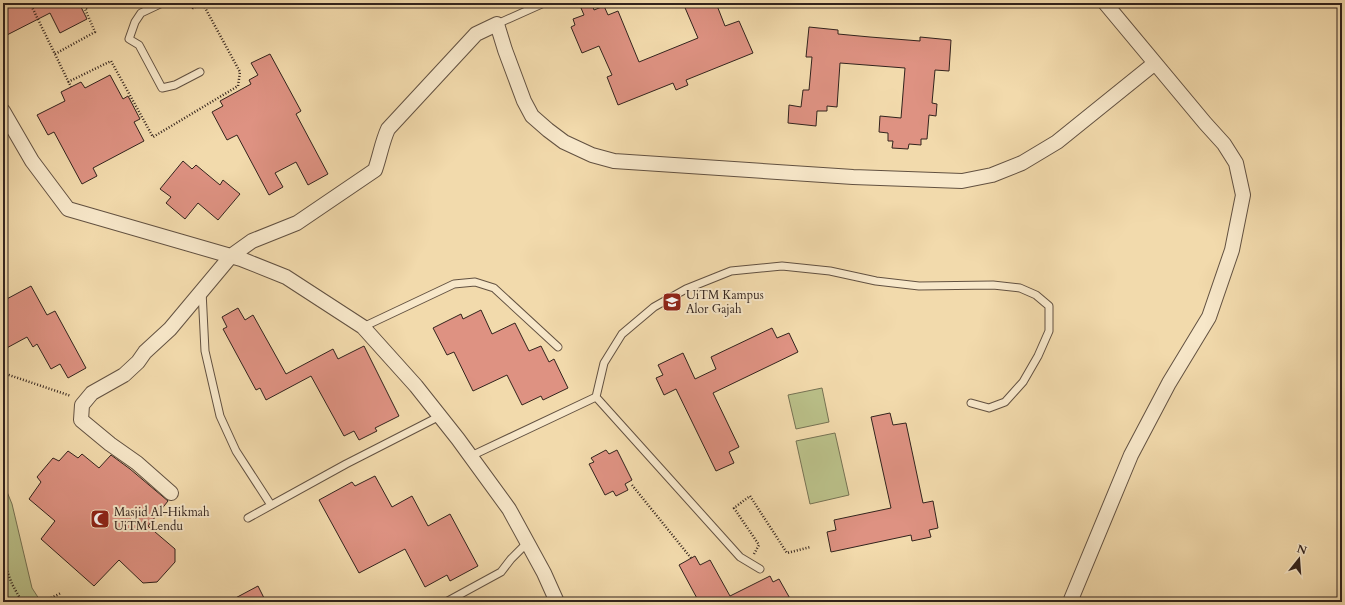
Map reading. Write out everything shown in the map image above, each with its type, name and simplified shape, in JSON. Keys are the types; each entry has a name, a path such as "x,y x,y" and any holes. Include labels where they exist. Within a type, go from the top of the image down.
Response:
{"street":[{"path":"1070,602 1131,455 1168,383 1209,317 1232,250 1243,195 1236,163 1224,144 1105,3"},
{"path":"171,493 137,463 110,444 81,420 82,405 92,393 124,375 138,362 145,352 170,329 231,256 252,241 297,223 375,170 383,140 388,129 476,34 497,24 524,101 532,116 564,142 592,154 614,160 853,177 962,181 992,175 1016,166 1058,142 1155,63"},
{"path":"3,111 32,160 68,210 241,259 286,277 363,327 416,386 471,456 509,509 544,573 557,602"}],"lane":[{"path":"497,24 544,3"},
{"path":"160,4 141,13 135,22 129,39 139,45 162,88 175,85 200,72"},
{"path":"596,397 604,363 622,334 654,307 686,288 731,271 782,266 830,271 876,281 919,286 993,285 1020,288 1036,295 1049,306 1049,331 1038,356 1023,382 1005,402 989,408 971,403"},
{"path":"363,327 454,284 474,282 494,288 558,347"},
{"path":"202,291 205,351 220,416 236,451 271,506"},
{"path":"471,456 596,397"},
{"path":"596,397 740,557 760,569"},
{"path":"248,518 346,464 440,416"},
{"path":"446,602 501,572 510,559 527,543"}],"path":[{"path":"30,3 71,87"},
{"path":"55,54 95,32 85,9 95,3"},
{"path":"3,373 86,401"},
{"path":"632,485 691,558"},
{"path":"748,563 759,545 734,508 750,496 787,553 810,547"},
{"path":"3,560 12,584 22,602"},
{"path":"43,602 61,593"}],"green space":[{"path":"822,388 829,422 796,429 788,395"},
{"path":"835,433 849,495 810,504 796,441"},
{"path":"3,482 12,504 32,588 41,602 3,602"}],"building":[{"path":"3,3 79,3 87,19 60,33 50,13 3,37"},
{"path":"683,3 716,3 725,26 739,21 753,53 686,80 688,85 676,90 673,83 618,105 607,77 612,75 599,46 582,53 571,27 575,25 573,19 584,15 581,8 592,4 594,10 604,6 608,15 618,11 639,62 698,38"},
{"path":"809,27 838,30 838,34 870,37 920,41 920,37 951,40 949,71 935,70 932,103 937,104 936,116 929,115 927,139 921,139 921,145 909,144 908,149 892,148 893,141 888,141 888,133 879,132 880,116 901,118 905,68 840,63 837,107 827,106 827,111 817,111 816,126 788,123 789,105 801,107 803,90 809,90 812,57 806,57"},
{"path":"270,54 301,111 296,114 328,174 308,185 296,162 275,173 283,187 269,195 237,135 227,140 212,112 223,106 220,101 251,84 249,80 258,75 251,63"},
{"path":"110,75 123,99 128,96 140,119 134,122 144,141 93,168 97,176 82,184 54,132 48,135 37,115 65,101 61,92 81,82 85,88"},
{"path":"183,161 192,169 196,165 220,185 223,180 240,194 218,220 198,203 185,219 166,203 171,197 160,189"},
{"path":"31,286 47,315 55,311 86,368 68,378 60,364 51,369 37,344 33,347 27,337 3,350 3,301"},
{"path":"238,308 245,320 253,315 286,374 333,349 338,359 364,346 399,416 375,428 377,431 359,440 354,431 344,436 311,376 266,400 260,388 256,390 223,329 227,327 222,317"},
{"path":"481,310 492,334 515,323 529,351 541,346 549,362 554,359 568,388 543,400 541,396 522,405 507,375 473,391 454,352 447,355 433,328 461,314 463,319"},
{"path":"772,328 777,338 789,333 798,352 713,393 739,447 729,452 734,463 716,471 676,389 664,395 656,378 663,375 658,365 683,353 695,379 716,369 711,357"},
{"path":"890,413 893,425 906,423 923,503 933,501 938,528 929,530 931,537 912,541 911,535 831,552 827,532 836,530 834,520 891,508 871,417"},
{"path":"606,450 609,454 617,450 632,480 625,484 628,490 616,496 613,491 605,495 589,464 594,462 591,458"},
{"name":"Masjid Al-Hikmah UiTM Lendu","path":"68,451 78,458 82,454 99,468 111,455 168,501 148,526 175,549 175,562 157,582 143,583 119,560 94,586 41,539 55,521 29,499 41,482 37,477 53,458 59,461"},
{"path":"375,476 392,507 412,496 428,526 450,514 478,566 450,581 447,575 425,587 405,549 359,573 319,500 352,482 355,486"},
{"path":"695,556 700,565 710,560 730,596 770,576 773,582 779,579 792,602 699,602 679,565"},
{"path":"258,586 266,602 228,602"}],"place":[{"name":"UiTM Kampus Alor Gajah","path":"672,302"},
{"name":"Masjid Al-Hikmah UiTM Lendu","path":"100,519"}]}
